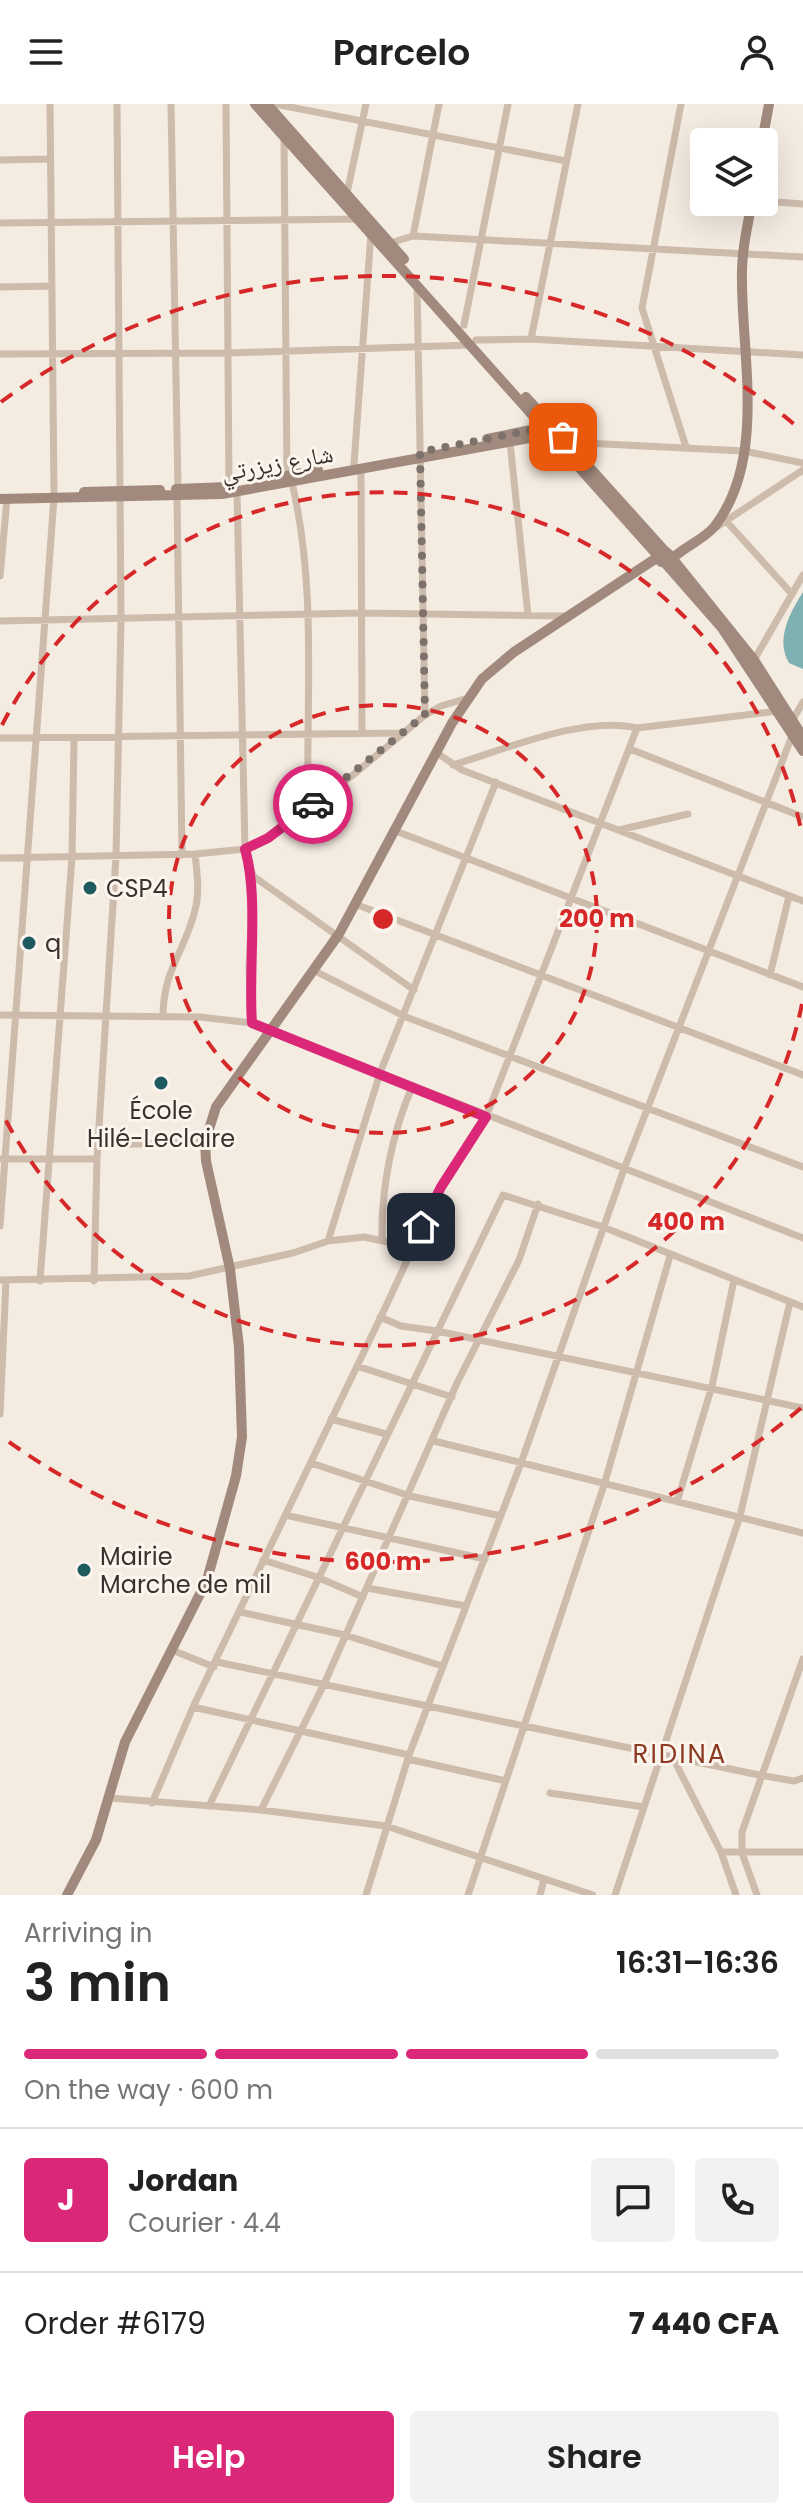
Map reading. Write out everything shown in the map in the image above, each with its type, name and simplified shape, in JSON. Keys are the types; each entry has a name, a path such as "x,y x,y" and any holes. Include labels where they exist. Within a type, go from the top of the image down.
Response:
{"street":[{"path":"0,1226 2,1160 16,1014 54,496 50,104"},
{"path":"94,1281 97,1159 116,856 116,737 121,619 117,104"},
{"path":"171,104 182,855"},
{"path":"226,104 229,353 241,615 245,849 253,876 249,968 252,1023"},
{"path":"255,104 474,342 754,660 792,721 803,751"},
{"path":"267,104 464,325 474,342"},
{"path":"275,104 566,161"},
{"path":"347,193 366,104"},
{"path":"413,236 439,104"},
{"path":"464,325 508,104"},
{"path":"531,339 578,104"},
{"path":"681,104 642,308 686,447"},
{"path":"765,128 769,104"},
{"path":"284,135 289,479 301,534 307,614 308,807"},
{"path":"0,160 49,159"},
{"path":"778,202 803,204"},
{"path":"713,528 734,494 744,451 743,254 750,216"},
{"path":"0,223 358,219"},
{"path":"362,732 358,466 362,350 371,233"},
{"path":"390,243 413,236 803,257"},
{"path":"417,283 425,715"},
{"path":"0,287 51,286"},
{"path":"0,354 362,350 531,339 745,355 803,355"},
{"path":"555,434 744,451 803,463"},
{"name":"شارع زيزرتي","path":"420,455 555,434"},
{"name":"شارع زيزرتي","path":"2,498 233,489 555,434"},
{"path":"510,442 528,615"},
{"path":"67,1895 93,1846 125,1742 213,1563 238,1465 241,1387 230,1269 206,1161 205,1142 224,1092 339,934 393,830 468,698 495,666 568,616 727,522 803,470"},
{"path":"0,576 2,498"},
{"path":"727,522 792,594"},
{"path":"665,557 722,628 798,736"},
{"path":"754,660 803,575"},
{"path":"0,621 361,613 568,616"},
{"path":"0,858 182,855 245,849 268,838 425,715 441,706 468,698"},
{"path":"792,721 803,702"},
{"path":"453,765 584,728 625,725 637,728 778,711"},
{"path":"152,1803 193,1707 411,1247 441,1187 486,1117 637,728"},
{"path":"0,738 403,733"},
{"path":"366,1895 408,1757 521,1463 624,1169 765,800 798,736"},
{"path":"40,1281 72,858 74,739"},
{"path":"630,749 803,817"},
{"path":"437,753 453,765 803,901"},
{"path":"328,1241 380,1073 406,1017 496,782"},
{"path":"617,831 688,814"},
{"path":"393,830 803,987"},
{"path":"163,1017 166,981 190,927 198,899 195,854"},
{"path":"253,876 414,990"},
{"path":"770,975 789,896"},
{"path":"355,904 803,1075"},
{"path":"315,971 406,1017 803,1167"},
{"path":"0,1015 108,1015 252,1023 486,1117 803,1238"},
{"path":"382,1239 382,1206 388,1173 403,1108 412,1087"},
{"path":"99,1145 205,1142"},
{"path":"2,1160 97,1159"},
{"path":"209,1806 499,1199 508,1194 603,1227 803,1307"},
{"path":"261,1810 325,1682 452,1397 519,1260 538,1204"},
{"path":"0,1414 3,1281 94,1281 189,1276 230,1269 328,1241 382,1239 411,1247"},
{"path":"468,1895 604,1485 670,1256"},
{"path":"677,1502 712,1386 734,1280"},
{"path":"615,1895 740,1516 790,1302"},
{"path":"380,1317 401,1326 712,1386 803,1408"},
{"path":"357,1366 452,1397"},
{"path":"331,1419 386,1434"},
{"path":"434,1441 803,1533"},
{"path":"311,1463 410,1496 467,1505 501,1516"},
{"path":"285,1515 340,1530 485,1559"},
{"path":"263,1560 317,1577 363,1597"},
{"path":"367,1588 466,1606"},
{"path":"240,1612 345,1635 442,1666"},
{"path":"172,1650 216,1664 325,1682 523,1728 661,1752 673,1758 759,1775 794,1781 803,1778"},
{"path":"757,1895 742,1853 742,1832 759,1775 803,1659"},
{"path":"193,1707 506,1781"},
{"path":"673,1758 721,1852 736,1895"},
{"path":"550,1793 644,1807"},
{"path":"109,1798 261,1810 386,1826 593,1895"},
{"path":"721,1852 803,1852"},
{"path":"540,1895 544,1879"}],"water":[{"path":"803,592 803,669 789,663 783,645 789,617"}],"way so far":[{"path":"313,804 425,715 420,452 552,426 563,437"}],"place":[{"name":"CSP4","path":"90,888"},
{"name":"q","path":"29,943"},
{"name":"École Hilé-Leclaire","path":"161,1083"},
{"name":"Mairie Marche de mil","path":"84,1570"}],"district":[{"name":"RIDINA","path":"680,1754"}],"route":[{"path":"313,804 268,838 245,849 253,876 249,968 252,1023 486,1117 441,1187 421,1227"}]}
